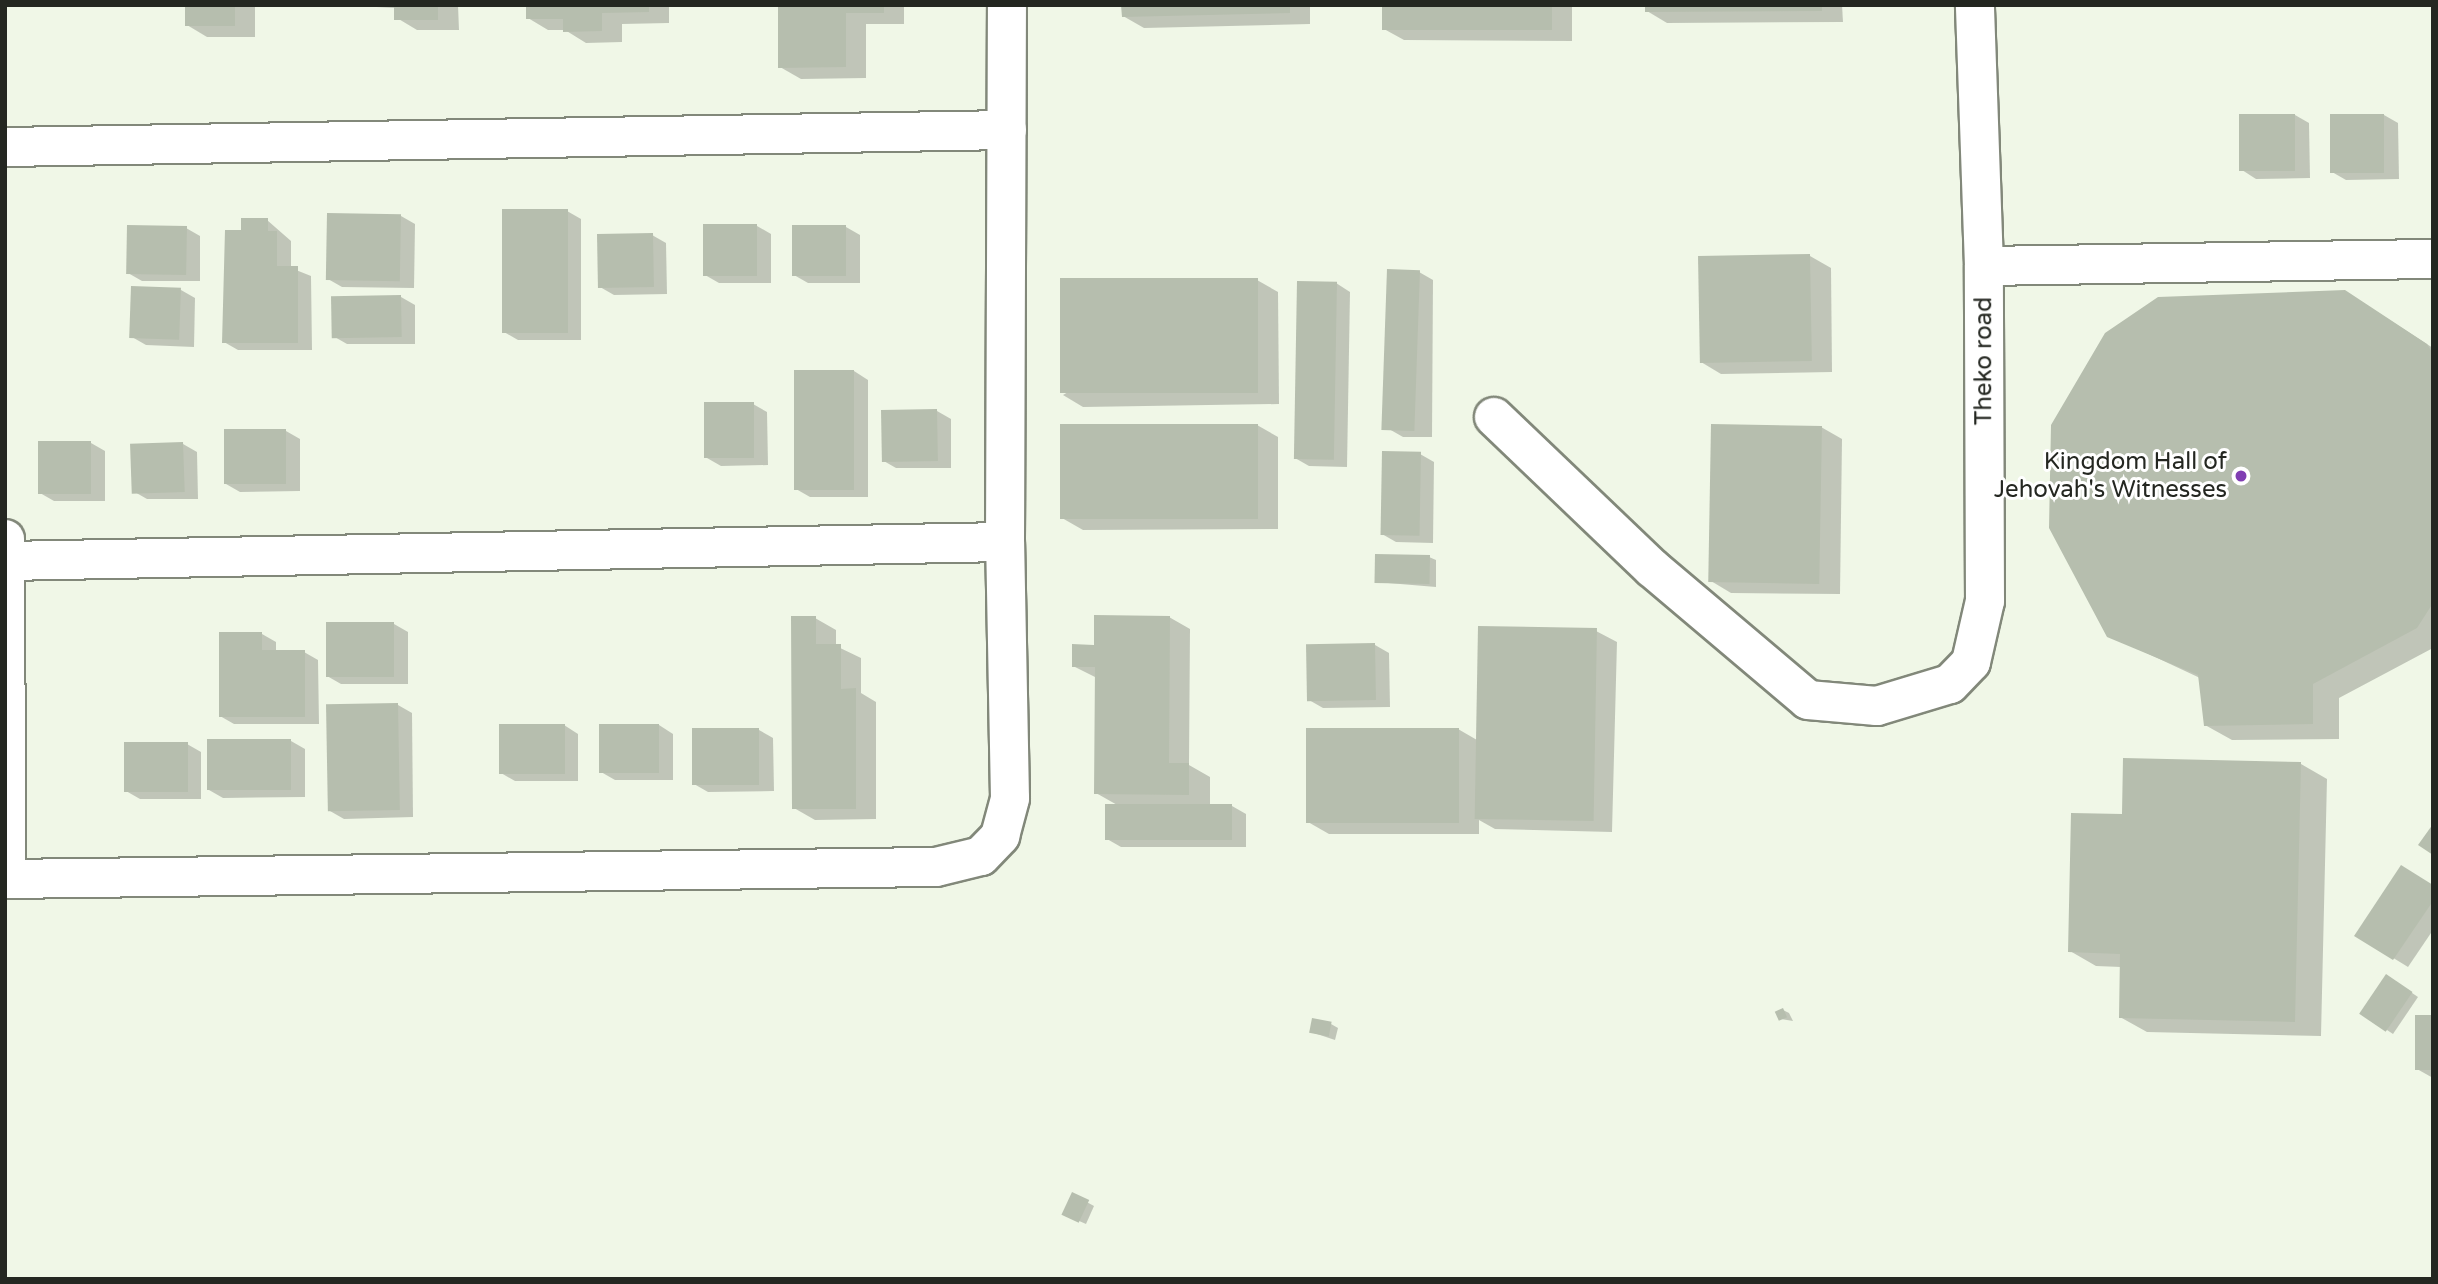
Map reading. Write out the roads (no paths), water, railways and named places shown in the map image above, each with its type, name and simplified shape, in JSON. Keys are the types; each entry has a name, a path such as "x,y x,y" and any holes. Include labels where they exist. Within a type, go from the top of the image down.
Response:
{"street":[{"path":"5,539 6,879 936,867 981,856 1000,835 1010,798 1005,542 1007,5"},
{"name":"Theko road","path":"1494,418 1652,568 1808,700 1877,706 1950,684 1971,662 1985,601 1984,266 1975,5"},
{"path":"5,148 1007,130"},
{"path":"1984,266 2433,260"},
{"path":"6,561 1005,542"}],"place":[{"name":"Kingdom Hall of Jehovah's Witnesses","path":"2241,476"}]}
